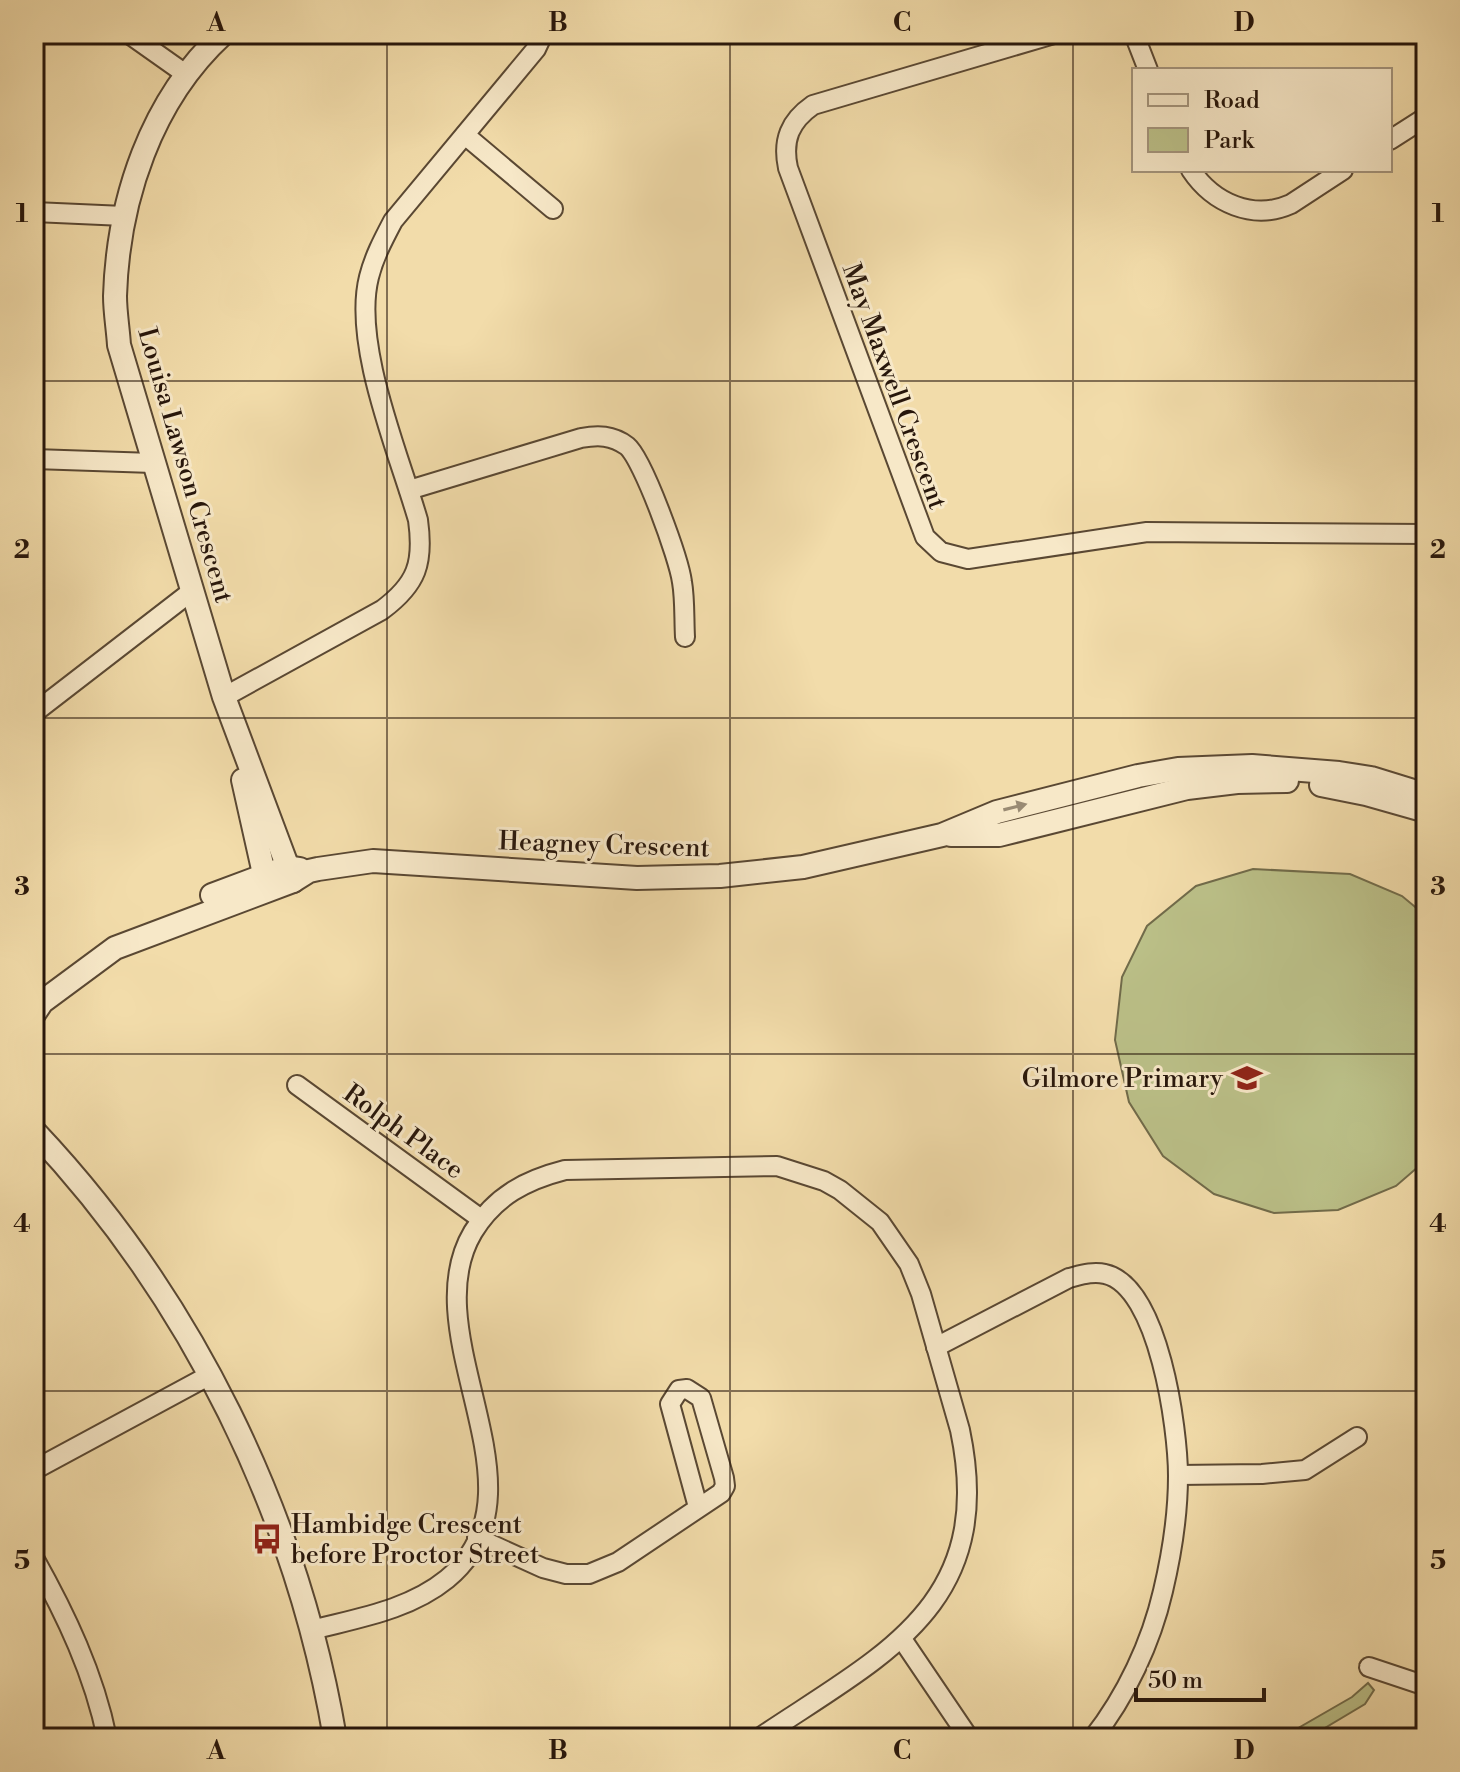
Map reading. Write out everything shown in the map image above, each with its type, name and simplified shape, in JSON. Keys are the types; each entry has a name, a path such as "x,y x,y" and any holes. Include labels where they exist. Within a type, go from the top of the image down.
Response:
{"street":[{"path":"129,34 187,75"},
{"name":"Louisa Lawson Crescent","path":"223,34 187,75 157,120 140,160 124,216 115,297 119,345 224,697 265,882"},
{"path":"224,697 382,610 400,597 418,568 421,545 418,520 371,365 365,330 368,280 378,249 393,221 536,49 543,34"},
{"name":"May Maxwell Crescent","path":"1054,34 998,42 813,105 799,115 786,139 788,168 925,537 941,552 968,559 1147,532 1426,534"},
{"path":"1134,34 1147,68"},
{"path":"1392,139 1426,117"},
{"path":"465,135 553,209"},
{"path":"1193,172 1208,190 1227,203 1262,211 1291,204 1340,172"},
{"path":"34,212 124,216"},
{"path":"409,490 581,438 600,435 614,439 637,457 644,470 682,581 685,637"},
{"path":"34,459 153,463"},
{"path":"34,713 192,591"},
{"name":"Louisa Lawson Crescent","path":"224,697 296,873"},
{"name":"Heagney Crescent","path":"1282,774 1426,811"},
{"name":"Heagney Crescent","path":"34,993 115,948 265,882 296,873 373,861 637,878 720,876 803,867 942,835 997,812 1138,776 1186,778 1282,774 1371,778 1426,795"},
{"name":"Heagney Crescent","path":"34,1014 67,976"},
{"name":"Rolph Place","path":"297,1085 481,1219"},
{"path":"35,1131 133,1252 210,1375 241,1436 292,1564 312,1630 335,1738"},
{"path":"312,1630 394,1608 424,1596 450,1577 477,1538 486,1513 488,1472 456,1306 457,1274 466,1245 481,1219 511,1190 537,1177 565,1170 745,1165 793,1170 840,1190 880,1222 909,1264 964,1450 967,1509 960,1547 947,1581 938,1597 902,1639 759,1738"},
{"path":"936,1347 1069,1278 1093,1272 1120,1280 1132,1290 1140,1303 1162,1365 1170,1401 1178,1475 1174,1535 1163,1594 1132,1675 1093,1738"},
{"path":"34,1470 210,1375"},
{"path":"477,1538 543,1568 566,1574 589,1574 618,1562 721,1493 725,1486 724,1478 701,1398 687,1389 679,1390 671,1398 670,1404 698,1507"},
{"path":"1178,1475 1305,1470 1357,1437"},
{"path":"34,1558 65,1616 88,1670 107,1738"},
{"path":"902,1639 969,1738"},
{"path":"1369,1667 1426,1686"}],"green space":[{"name":"Gilmore Primary","path":"1253,869 1350,874 1402,896 1426,916 1426,1160 1396,1186 1338,1210 1274,1213 1214,1194 1163,1156 1129,1102 1115,1040 1122,977 1147,926 1196,886"},
{"path":"1368,1683 1374,1690 1365,1704 1308,1738 1281,1738 1352,1697"}],"place":[{"name":"Gilmore Primary","path":"1247,1078"},
{"name":"Hambidge Crescent before Proctor Street","path":"267,1539"}]}
